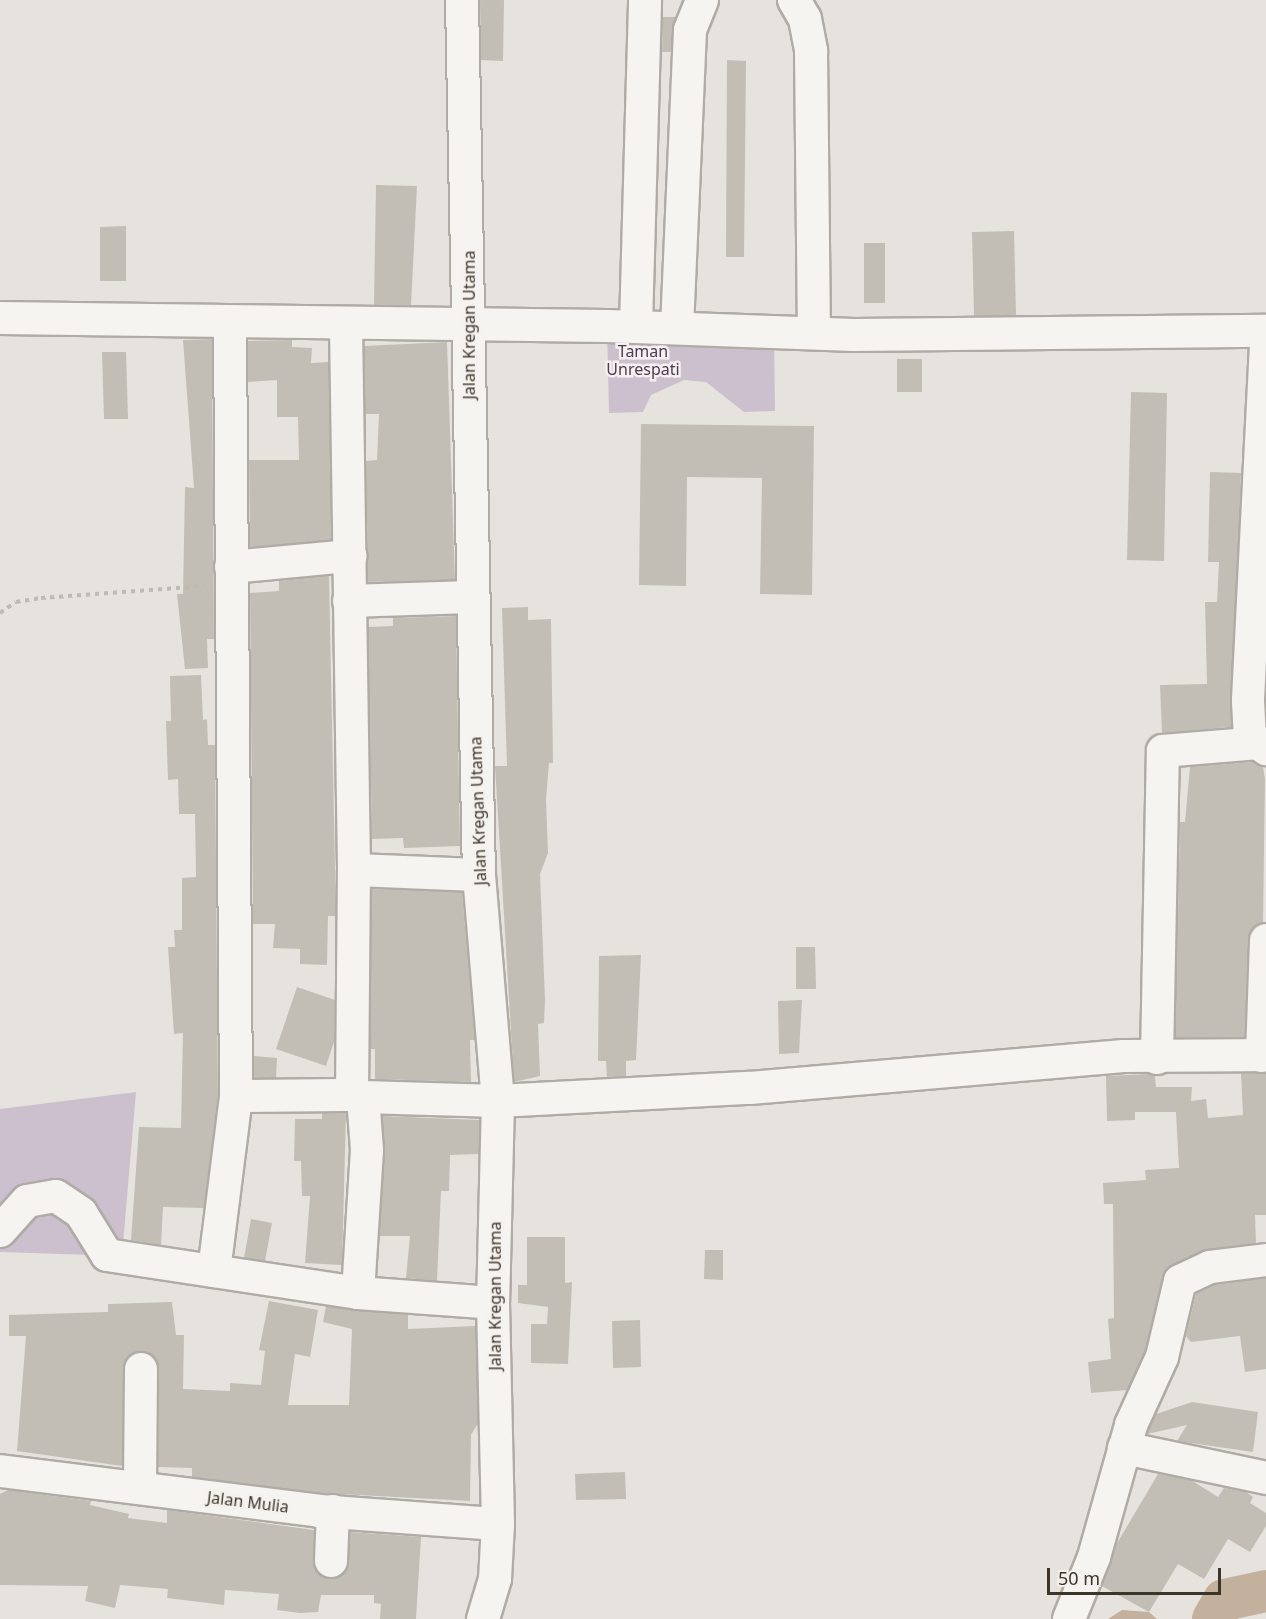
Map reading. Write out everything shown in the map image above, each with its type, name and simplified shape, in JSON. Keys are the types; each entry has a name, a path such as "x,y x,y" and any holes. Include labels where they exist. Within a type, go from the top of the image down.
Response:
{"street":[{"name":"Jalan Kregan Utama","path":"462,0 471,325 471,597 479,875 498,1101 493,1303 498,1524 495,1580 483,1619"},
{"path":"636,326 645,0"},
{"path":"677,328 690,30 702,0"},
{"path":"794,0 805,19 812,51 814,333"},
{"path":"0,318 230,325 346,323 636,326 814,333 1266,331"},
{"path":"236,1096 352,1095 354,870 346,323"},
{"path":"214,1271 236,1096 230,576 230,325"},
{"path":"1264,746 1250,736 1248,701 1260,560 1266,344"},
{"path":"230,576 350,556"},
{"path":"349,601 471,597"},
{"path":"1157,1058 1163,751 1264,746"},
{"path":"354,870 479,875"},
{"path":"358,1293 367,1150 363,1097 498,1101 750,1088 1066,1060 1264,1056 1266,940"},
{"path":"0,1231 27,1201 56,1196 81,1213 107,1255 358,1293 493,1303"},
{"path":"1069,1619 1098,1546 1124,1448 1162,1357 1180,1281 1210,1267 1266,1260"},
{"path":"140,1484 141,1369"},
{"path":"1124,1448 1266,1478"},
{"name":"Jalan Mulia","path":"0,1471 140,1484 333,1511 498,1524"},
{"path":"331,1561 333,1511"}],"path":[{"path":"0,613 16,603 41,598 230,576"}],"green space":[{"name":"Taman Unrespati","path":"607,326 774,332 775,411 744,412 706,382 684,380 651,395 643,412 609,413"},
{"path":"136,1092 122,1256 0,1252 0,1109"}],"shaded area":[{"path":"1122,1610 1149,1612 1157,1619 1108,1619"}],"building":[{"path":"480,0 504,0 503,61 481,60"},
{"path":"663,17 676,17 671,52 662,52"},
{"path":"727,60 746,61 744,257 726,257"},
{"path":"376,185 417,186 411,305 374,305"},
{"path":"126,226 126,281 100,281 100,227"},
{"path":"1014,231 1016,315 974,316 972,232"},
{"path":"864,243 885,243 885,303 864,303"},
{"path":"212,339 214,639 207,639 208,668 185,669 177,594 183,594 185,487 194,488 183,340"},
{"path":"292,340 292,347 312,348 311,363 329,362 331,540 250,547 249,460 299,460 298,417 277,417 277,380 248,382 248,341"},
{"path":"447,342 455,580 368,582 366,461 377,460 379,414 365,414 364,346"},
{"path":"102,352 126,352 128,419 104,419"},
{"path":"897,359 922,359 922,392 897,392"},
{"path":"1131,392 1167,393 1164,561 1127,560"},
{"path":"641,424 814,426 812,595 760,594 762,478 687,477 686,586 639,585"},
{"path":"1210,472 1241,473 1231,727 1162,733 1160,685 1207,684 1205,602 1217,602 1219,562 1208,562"},
{"path":"329,576 336,916 328,916 327,965 300,964 300,949 273,948 275,924 253,924 250,593 279,591 279,581"},
{"path":"528,607 528,620 551,619 553,763 549,763 546,799 548,853 540,874 545,1000 544,1023 538,1024 540,1076 514,1082 495,766 507,766 502,608"},
{"path":"456,616 460,846 404,848 403,838 372,839 368,627 393,626 393,618"},
{"path":"201,675 203,720 207,719 208,745 215,745 218,1095 204,1208 163,1207 161,1245 131,1240 139,1127 181,1128 183,1033 174,1034 168,947 175,947 174,930 182,930 182,878 196,877 195,814 179,814 178,779 168,780 166,721 171,721 170,676"},
{"path":"1253,762 1263,767 1265,779 1263,923 1248,940 1245,1037 1175,1038 1180,822 1185,822 1190,767"},
{"path":"372,889 462,892 475,1040 470,1040 471,1082 375,1079 375,1049 370,1049"},
{"path":"796,947 815,947 816,989 796,989"},
{"path":"641,955 636,1060 626,1061 626,1076 607,1077 606,1061 598,1061 599,956"},
{"path":"297,987 335,1000 334,1042 326,1066 276,1049"},
{"path":"802,1000 799,1053 779,1054 778,1001"},
{"path":"254,1056 277,1058 276,1078 254,1078"},
{"path":"1241,1073 1266,1073 1266,1215 1255,1215 1256,1243 1203,1251 1166,1269 1145,1351 1127,1390 1091,1393 1088,1362 1111,1359 1108,1319 1114,1318 1113,1204 1104,1204 1103,1183 1146,1180 1145,1170 1179,1168 1176,1112 1135,1112 1135,1120 1107,1121 1106,1076 1149,1074 1155,1076 1156,1087 1192,1087 1191,1101 1206,1099 1208,1118 1243,1115"},
{"path":"322,1113 346,1113 342,1265 305,1263 310,1196 302,1196 301,1161 294,1161 295,1119 322,1119"},
{"path":"382,1116 480,1120 479,1154 450,1155 449,1191 441,1191 437,1281 406,1278 410,1236 380,1236"},
{"path":"251,1219 272,1223 265,1261 244,1258"},
{"path":"527,1237 565,1237 565,1283 572,1282 568,1364 531,1363 531,1324 547,1324 548,1307 518,1303 518,1285 527,1285"},
{"path":"705,1250 723,1250 723,1280 704,1279"},
{"path":"1266,1278 1266,1369 1245,1372 1240,1336 1191,1342 1186,1336 1196,1294 1215,1285"},
{"path":"269,1301 318,1310 310,1357 295,1354 288,1405 349,1405 352,1329 323,1322 326,1306 408,1315 408,1329 476,1326 478,1423 471,1435 470,1501 321,1493 192,1477 192,1468 158,1467 159,1369 156,1360 142,1351 132,1354 123,1368 122,1466 17,1451 26,1336 9,1336 9,1315 108,1312 108,1304 172,1302 176,1335 184,1335 183,1389 230,1391 230,1383 261,1385 265,1351 259,1350"},
{"path":"640,1320 641,1367 613,1368 612,1321"},
{"path":"1192,1402 1258,1412 1253,1452 1177,1441 1187,1425 1147,1434 1156,1414"},
{"path":"625,1472 626,1499 576,1500 575,1474"},
{"path":"1158,1474 1191,1480 1218,1497 1224,1488 1246,1492 1253,1497 1250,1503 1266,1513 1266,1526 1250,1552 1228,1539 1204,1579 1178,1564 1149,1612 1102,1586 1116,1545"},
{"path":"8,1490 91,1501 90,1505 129,1514 128,1518 167,1523 167,1510 314,1530 315,1569 330,1579 346,1570 350,1532 421,1537 416,1619 380,1619 381,1604 374,1603 374,1595 321,1595 318,1612 300,1613 277,1610 279,1594 225,1590 224,1605 167,1598 168,1589 120,1585 115,1608 85,1601 88,1586 0,1585 0,1494"}],"waterway":[{"path":"1213,1619 1224,1600 1266,1591"}]}
